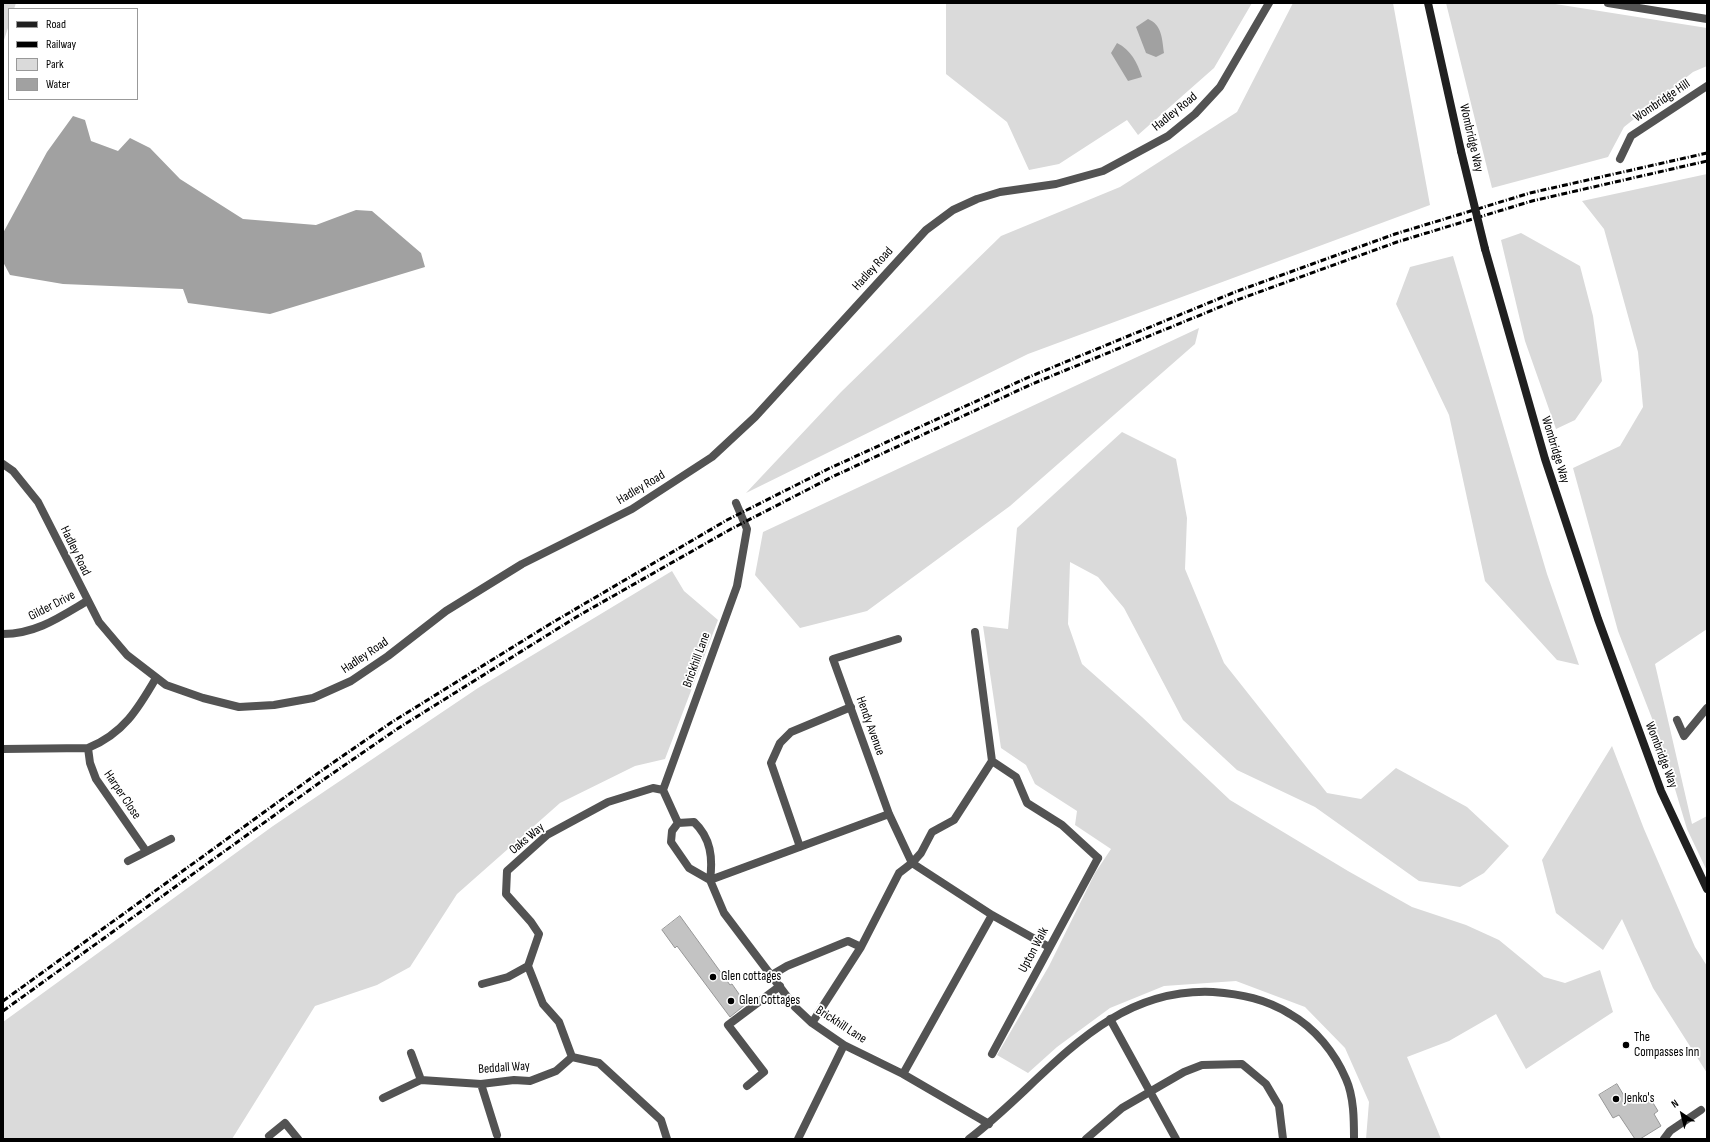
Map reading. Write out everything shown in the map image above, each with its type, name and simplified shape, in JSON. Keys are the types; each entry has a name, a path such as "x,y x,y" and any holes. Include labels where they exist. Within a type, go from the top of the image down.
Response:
{"main road":[{"name":"Wombridge Way","path":"1428,3 1461,151 1485,249 1545,459 1598,619 1661,791 1707,889"}],"street":[{"name":"Hadley Road","path":"3,464 12,472 38,502 99,622 127,654 156,678 166,685 203,698 239,706 274,705 313,698 351,681 388,656 446,611 522,564 632,509 712,457 755,417 926,230 953,210 977,199 1000,192 1056,184 1103,172 1168,136 1195,114 1220,88 1269,3"},
{"path":"1608,3 1707,19"},
{"name":"Wombridge Hill","path":"1620,159 1631,136 1707,86"},
{"name":"Brickhill Lane","path":"664,790 737,586 747,529 736,503"},
{"name":"Gilder Drive","path":"3,634 29,631 44,626 87,601"},
{"path":"812,1023 861,947 899,872 912,863 921,853 932,832 954,820 992,761 975,632"},
{"name":"Hendy Avenue","path":"898,639 833,659 889,814 912,863"},
{"path":"3,749 88,748 112,736 123,727 145,698 156,678"},
{"path":"800,847 771,763 780,743 791,732 850,707"},
{"path":"1676,720 1684,736 1707,708"},
{"name":"Harper Close","path":"88,748 90,763 96,779 146,851"},
{"name":"Upton Walk","path":"992,761 1016,777 1027,803 1062,825 1098,858 992,1054"},
{"name":"Oaks Way","path":"528,966 539,934 531,922 506,894 507,871 547,835 608,802 653,788 664,790"},
{"path":"664,790 678,823 672,831 671,842 689,868 710,880 889,814"},
{"name":"Brickhill Lane","path":"678,823 694,822 703,830 712,860 710,880 724,913 770,976 780,986 795,1007 812,1023 844,1045 903,1074 989,1124"},
{"path":"128,861 171,839"},
{"path":"912,863 992,915 1049,947"},
{"path":"903,1074 992,915"},
{"path":"770,976 787,966 848,941 861,947"},
{"path":"482,984 508,977 528,966 543,1004 559,1022 572,1057 599,1063 661,1120 667,1139"},
{"path":"746,1086 764,1072 728,1025 780,986"},
{"path":"969,1139 989,1124 1066,1051 1110,1019 1167,995 1198,992 1239,994 1273,1004 1299,1019 1322,1040 1346,1080 1353,1113 1354,1139"},
{"path":"1110,1019 1176,1139"},
{"path":"798,1139 844,1045"},
{"path":"411,1053 421,1080"},
{"name":"Beddall Way","path":"383,1098 421,1080 481,1084 514,1080 530,1081 556,1071 572,1057"},
{"path":"1086,1139 1122,1108 1184,1072 1202,1065 1242,1064 1266,1084 1279,1106 1283,1139"},
{"path":"481,1084 497,1135"},
{"path":"1664,1139 1670,1131 1701,1110"},
{"path":"269,1136 285,1123 298,1139"}],"green space":[{"path":"3,3 16,3 14,8 8,8 8,28 3,43"},
{"path":"946,3 1252,3 1214,68 1138,135 1127,120 1059,164 1029,170 1007,122 946,74"},
{"path":"1293,3 1393,3 1430,205 1028,354 746,493 841,392 1001,236 1120,187 1237,112"},
{"path":"1446,3 1549,3 1707,28 1707,66 1693,72 1624,127 1608,157 1492,188"},
{"path":"1707,174 1707,629 1655,664 1692,824 1707,816 1707,871 1687,829 1660,739 1618,631 1573,468 1620,446 1643,407 1638,352 1604,229 1582,201"},
{"path":"1521,233 1580,266 1593,316 1602,381 1575,420 1556,429 1525,341 1501,240"},
{"path":"1453,256 1547,574 1579,665 1557,660 1485,581 1449,415 1396,304 1410,267"},
{"path":"1199,328 1195,344 1010,506 867,611 800,628 755,575 763,532"},
{"path":"1122,432 1176,459 1187,518 1185,569 1224,663 1327,793 1361,799 1396,768 1467,807 1509,846 1484,873 1460,887 1419,881 1315,807 1237,770 1183,720 1124,608 1098,577 1070,562 1068,624 1082,664 1142,717 1230,800 1348,871 1412,907 1466,925 1499,940 1544,977 1565,983 1600,970 1613,1012 1526,1069 1496,1014 1449,1041 1407,1057 1441,1139 1366,1139 1369,1102 1345,1048 1305,1007 1236,981 1164,986 1110,1008 1057,1047 1028,1073 997,1055 1049,966 1095,873 1111,849 1075,825 1077,811 1035,784 1026,765 1001,748 983,626 1008,629 1017,528"},
{"path":"672,571 684,591 718,620 665,759 635,766 560,803 457,894 410,967 377,985 315,1006 232,1139 3,1139 3,1022 273,826 478,688"},
{"path":"1612,746 1644,829 1695,947 1707,966 1707,1073 1653,988 1622,919 1603,950 1556,913 1542,860"}],"water":[{"path":"1148,19 1159,28 1162,37 1164,53 1156,57 1146,53 1136,27"},
{"path":"1117,43 1126,49 1133,57 1142,77 1128,81 1111,53"},
{"path":"73,116 85,120 91,141 118,151 130,138 150,148 180,179 243,219 316,225 356,210 372,211 421,253 425,267 270,314 188,303 183,289 63,284 10,275 3,262 3,233 47,152"}],"building":[{"path":"680,916 730,985 732,984 746,1004 730,1017 677,946 675,948 662,930"},
{"path":"1617,1084 1629,1104 1647,1093 1658,1111 1654,1114 1661,1126 1640,1139 1635,1139 1619,1115 1613,1118 1599,1095"}],"railway":[{"path":"3,1001 321,771 392,722 550,624 727,520 828,469 1029,377 1235,292 1395,234 1530,193 1707,153"},
{"path":"3,1011 326,778 397,729 578,616 731,529 832,477 1032,384 1237,300 1397,242 1532,201 1707,161"}],"place":[{"name":"Glen cottages","path":"713,977"},
{"name":"Glen Cottages","path":"731,1001"},
{"name":"The Compasses Inn","path":"1626,1045"},
{"name":"Jenko's","path":"1616,1099"}]}
